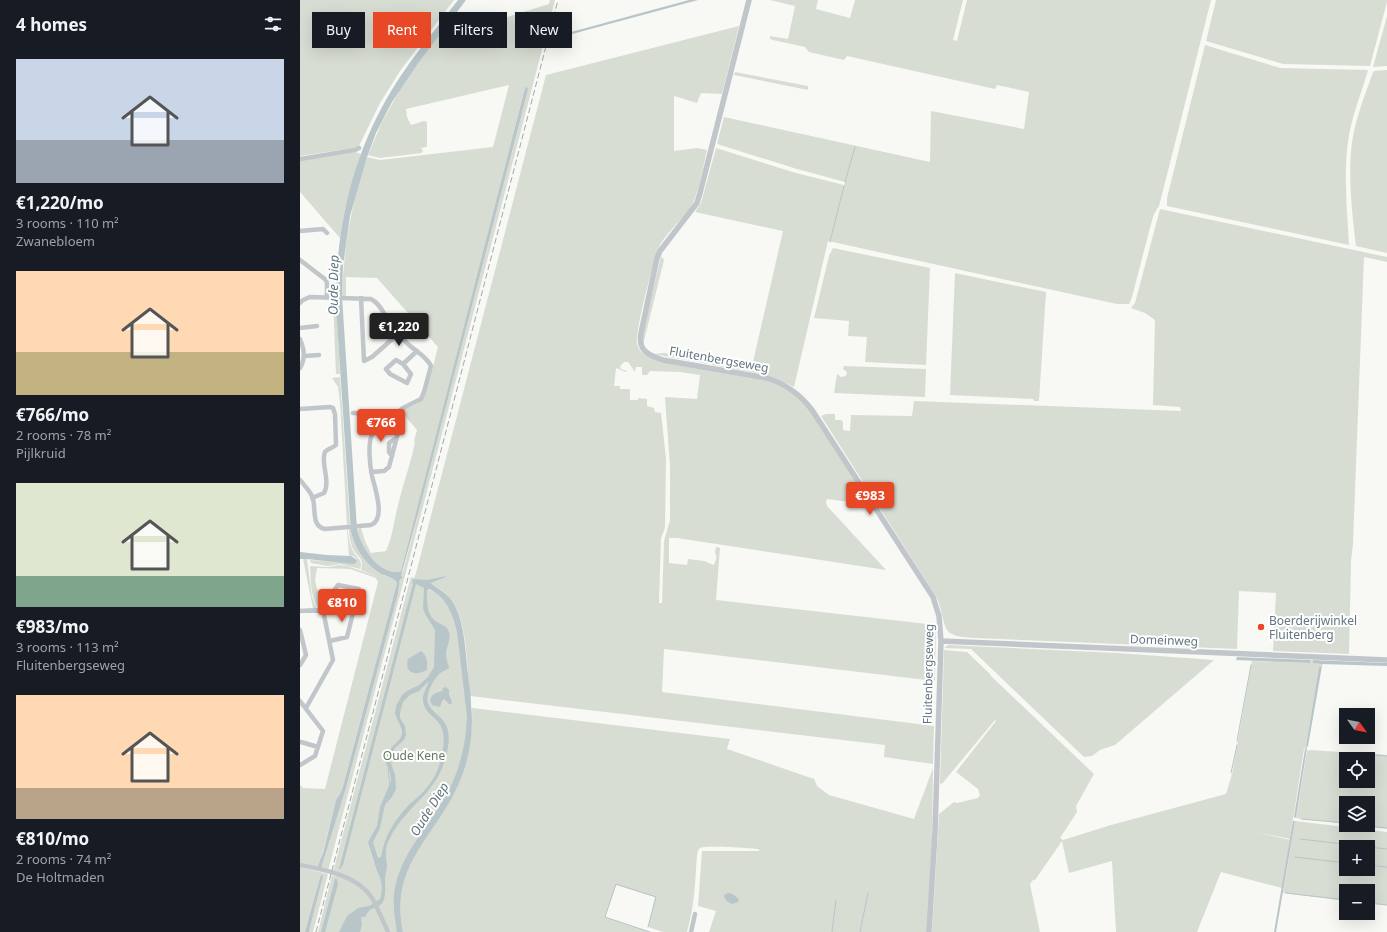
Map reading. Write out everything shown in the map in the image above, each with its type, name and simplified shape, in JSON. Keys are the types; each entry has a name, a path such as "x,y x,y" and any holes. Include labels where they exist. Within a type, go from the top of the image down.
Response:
{"street":[{"name":"Fluitenbergseweg","path":"749,0 700,193 697,202 660,251 657,258 641,333 640,345 649,354 663,360 767,378 783,384 795,391 806,401 932,597 939,616 941,642 935,832 929,932"},
{"path":"300,159 359,148"},
{"path":"300,231 324,229 327,233"},
{"path":"300,260 326,280 327,297"},
{"path":"300,303 310,297 368,298 375,302 382,310 398,334 409,345 418,351 429,363 430,370 422,396 417,401 403,408 379,428 372,435 370,440 371,472 377,493 379,517 373,525 325,529 318,526 315,519 315,506 312,498 300,480"},
{"path":"360,298 364,361 372,357 398,334"},
{"path":"300,328 317,326"},
{"path":"300,339 304,350 304,356 300,368"},
{"path":"403,364 418,351"},
{"path":"304,356 319,355"},
{"path":"396,360 403,364 411,374 407,383 390,374 386,369 396,360"},
{"path":"300,409 330,407 333,408 335,414 336,446 327,450 324,457 327,488 324,493 312,498"},
{"path":"352,413 359,412 371,419 379,428"},
{"path":"371,472 387,469 392,456 389,452 389,443 396,438 398,433 397,428 390,419"},
{"path":"300,611 337,609 335,588 337,585 340,584 359,590 347,637 330,641"},
{"path":"306,708 333,662 324,610"},
{"path":"300,630 306,655 300,665"},
{"name":"Domeinweg","path":"941,642 1387,660"},
{"path":"300,701 322,729 322,735 315,756 300,765"},
{"path":"301,742 318,747"},
{"path":"300,865 344,876 364,889 374,902 388,932"},
{"path":"691,932 695,914"}],"green space":[{"path":"300,0 454,0 445,12 439,12 439,20 431,30 431,12 373,12 373,48 417,48 400,71 380,103 359,146 300,156"},
{"path":"550,0 555,0 552,12 524,12 549,4"},
{"path":"770,0 818,0 816,9 850,18 855,0 963,0 953,40 957,41 967,0 1211,0 1159,206 1154,214 1129,304 1117,304 828,241 794,387 775,378 757,373 712,365 713,360 752,366 783,231 695,212 701,203 716,148 796,173 844,185 845,182 717,144 724,117 930,162 931,111 1024,129 1029,92 997,85 995,89 847,56 844,60 809,52 805,47 770,39 770,36 788,39 795,6"},
{"path":"1216,0 1387,0 1387,2 1370,66 1283,64 1206,41"},
{"path":"515,15 515,48 542,48 328,871 300,864 300,785 303,788 325,789 378,582 376,578 350,569 317,568 315,580 322,608 318,608 312,593 310,566 347,566 379,577 361,570 362,562 350,542 349,529 351,529 357,548 371,566 397,583 342,790 336,800 321,859 322,865 346,788 398,594 400,579 528,90 525,88 401,571 397,573 383,568 376,563 362,543 357,528 359,530 359,528 361,528 371,553 386,551 417,430 401,411 417,404 433,367 438,347 377,278 346,277 346,296 342,296 344,260 349,225 367,157 380,160 493,147 509,85 406,109 407,117 411,125 424,121 427,122 427,146 421,148 423,151 422,153 380,158 368,155 381,124 404,82 429,48 431,48 431,46 439,35 439,48 507,48 507,17"},
{"path":"1387,16 1387,66 1373,67"},
{"name":"Oude Kene","path":"739,26 722,94 701,93 697,103 674,96 674,151 697,148 707,150 694,201 687,212 663,239 657,252 639,325 637,336 638,347 647,356 657,360 756,377 777,383 804,403 871,505 827,499 826,503 886,570 677,538 669,538 669,563 687,565 688,559 704,561 714,565 716,558 716,547 720,548 716,600 936,625 935,681 664,649 662,692 934,726 933,764 884,757 885,745 470,696 465,643 460,617 448,596 431,583 446,576 432,580 416,580 428,589 437,593 455,609 471,715 459,772 427,833 409,861 403,877 399,895 398,911 401,932 318,932 332,875 334,876 335,873 333,872 410,580 411,577 414,578 416,573 546,75","holes":["624,362 628,362 635,372 636,367 642,367 642,375 647,375 650,371 680,372 700,375 697,399 665,398 670,466 670,520 664,541 662,603 659,603 661,538 665,528 666,458 661,413 655,412 654,408 647,406 647,399 638,398 638,400 630,400 630,389 620,389 620,386 614,386 616,368 626,372 627,371 621,369 620,366"]},
{"path":"1205,45 1280,68 1368,70 1353,119 1347,148 1346,190 1349,245 1167,206 1167,198"},
{"path":"1387,70 1387,253 1356,246 1350,163 1353,136 1357,120 1372,75 1374,71"},
{"path":"735,72 808,86 808,90 734,75"},
{"path":"355,152 361,154 345,210 340,238 300,192 300,161"},
{"path":"1160,209 1387,257 1387,262 1364,257 1353,544 1351,561 1349,654 1273,651 1276,593 1239,591 1237,649 975,638 953,635 948,631 944,623 939,605 933,592 821,416 826,414 835,414 835,420 841,420 843,422 843,430 850,431 851,415 912,416 914,401 1181,411 1180,407 1153,405 1155,320 1145,313 1131,308 1135,303"},
{"path":"833,248 930,268 926,365 865,362 867,337 848,336 849,321 814,318 829,256"},
{"path":"661,256 664,260 643,345 642,335"},
{"path":"955,273 1046,292 1039,401 1034,401 1033,399 950,395"},
{"path":"333,300 336,300 340,374 336,374"},
{"path":"665,353 708,359 708,364 653,354"},
{"path":"844,366 926,369 925,397 834,393 837,374 841,377 846,376 847,372 843,369"},
{"path":"340,377 350,524 347,525 340,402 338,387 332,378"},
{"path":"347,529 353,552 361,563 360,569 340,564 328,566 311,563 310,560 354,563 357,560 354,556 349,556"},
{"path":"303,559 307,559 312,597 316,608 313,608"},
{"path":"948,645 1117,653 1214,660 1115,745 1100,750 1092,756 1084,757 971,649 944,648"},
{"path":"944,650 967,652 1094,774 1076,806 1077,812 1060,838 1063,840 1111,825 1226,794 1232,774 1252,661 1309,663 1310,660 1313,660 1313,663 1323,664 1319,667 1306,746 1308,746 1304,749 1290,839 1257,832 1290,840 1282,888 1221,872 1197,932 1116,932 1112,861 1069,873 1062,841 1035,880 1033,880 1030,884 1040,932 932,932 939,814 954,802 957,803 978,798 980,795 978,789 956,772 996,721 995,720 943,783 940,784"},
{"path":"472,708 730,739 727,749 814,779 817,786 829,795 914,819 933,768 932,846 927,932 709,932 716,911 698,906 702,851 760,851 758,849 737,847 703,847 700,848 697,857 691,916 687,932 663,932 648,927 655,897 616,885 605,917 650,932 403,932 400,910 402,890 407,873 414,857 445,809 460,781 469,751 472,730"},
{"path":"1307,751 1341,752 1339,752 1339,788 1375,788 1375,754 1387,755 1387,829 1375,828 1375,796 1339,796 1339,823 1296,818"},
{"path":"1295,821 1339,826 1339,832 1375,832 1375,831 1387,832 1387,905 1375,904 1375,884 1339,884 1339,900 1283,893"},
{"path":"300,867 328,874 313,932 309,932 323,876 305,932 300,932"}],"shaded area":[{"path":"458,0 466,0 457,12 449,12"},
{"path":"689,0 698,0 572,34 572,32"},
{"path":"439,24 439,36 431,46 431,34"},
{"path":"420,48 430,48 392,102 376,133 367,157 350,216 343,266 342,296 357,529 362,544 372,558 384,569 391,571 401,571 525,88 527,87 528,90 401,576 402,579 400,579 398,594 346,788 321,868 318,866 323,853 336,800 342,790 397,583 392,578 381,574 366,561 358,550 351,532 336,308 336,279 339,250 349,194 367,139 379,113 408,65"},
{"path":"300,552 351,556 357,560 356,563 353,564 300,559"},
{"path":"446,576 431,583 448,596 458,612 461,622 465,644 472,714 469,753 460,781 450,801 417,852 409,869 403,887 400,908 403,932 397,932 394,895 397,880 409,853 443,801 454,779 464,744 467,717 457,632 451,613 445,602 435,592 429,589 427,590 427,603 429,612 433,619 447,628 449,632 446,653 449,668 436,677 429,690 427,699 430,707 446,725 449,739 447,752 443,766 430,789 404,817 387,844 387,869 383,902 370,910 365,917 361,917 362,924 360,932 339,932 347,916 358,908 369,906 380,899 381,896 381,881 368,842 377,826 380,807 391,781 386,763 387,755 400,739 402,734 402,730 395,714 396,706 402,695 419,685 428,677 434,667 435,630 423,608 424,588 416,584 343,865 339,869 413,584 413,579 427,580","holes":["429,681 423,696 423,701 427,711 439,723 443,731 444,741 440,764 436,774 427,788 401,813 393,825 384,843 381,857 378,858 373,842 380,828 385,805 392,797 396,789 395,775 390,760 395,748 404,740 406,735 405,726 400,718 403,702 410,695 419,691"]},
{"path":"421,651 427,660 427,670 419,673 409,671 407,664 408,659"},
{"path":"1237,657 1310,660 1310,663 1236,660"},
{"path":"1313,660 1387,663 1387,666 1321,664 1313,663"},
{"path":"1322,666 1308,746 1306,746 1319,667"},
{"path":"446,687 449,690 449,695 452,701 451,704 444,699 440,707 432,705 430,700 432,696 442,691 443,688"},
{"path":"1307,748 1296,817 1295,818 1305,749"},
{"path":"1293,821 1295,821 1276,932 1274,932"},
{"path":"321,875 323,876 309,932 305,932"},
{"path":"335,879 337,879 338,884 325,932 321,932"},
{"path":"728,893 735,896 739,900 738,902 732,904 726,901 724,895"}],"waterway":[{"path":"845,182 855,147"},
{"path":"830,242 844,186"},
{"path":"1237,741 1251,665"},
{"path":"1231,773 1237,745"},
{"path":"1375,755 1387,756"},
{"name":"Oude Diep","path":"388,769 390,786"},
{"path":"1301,819 1339,822"},
{"path":"1375,827 1387,828"},
{"path":"1300,839 1387,849"},
{"path":"1295,857 1339,862"},
{"path":"1375,866 1387,867"},
{"path":"648,927 656,897 616,884 605,917 650,932"},
{"path":"860,932 868,893"},
{"path":"1286,893 1339,899"},
{"path":"832,932 836,900"},
{"path":"1375,904 1387,905"}],"railway":[{"path":"316,932 558,0"}],"place":[{"name":"Boerderijwinkel Fluitenberg","path":"1261,627"}]}
